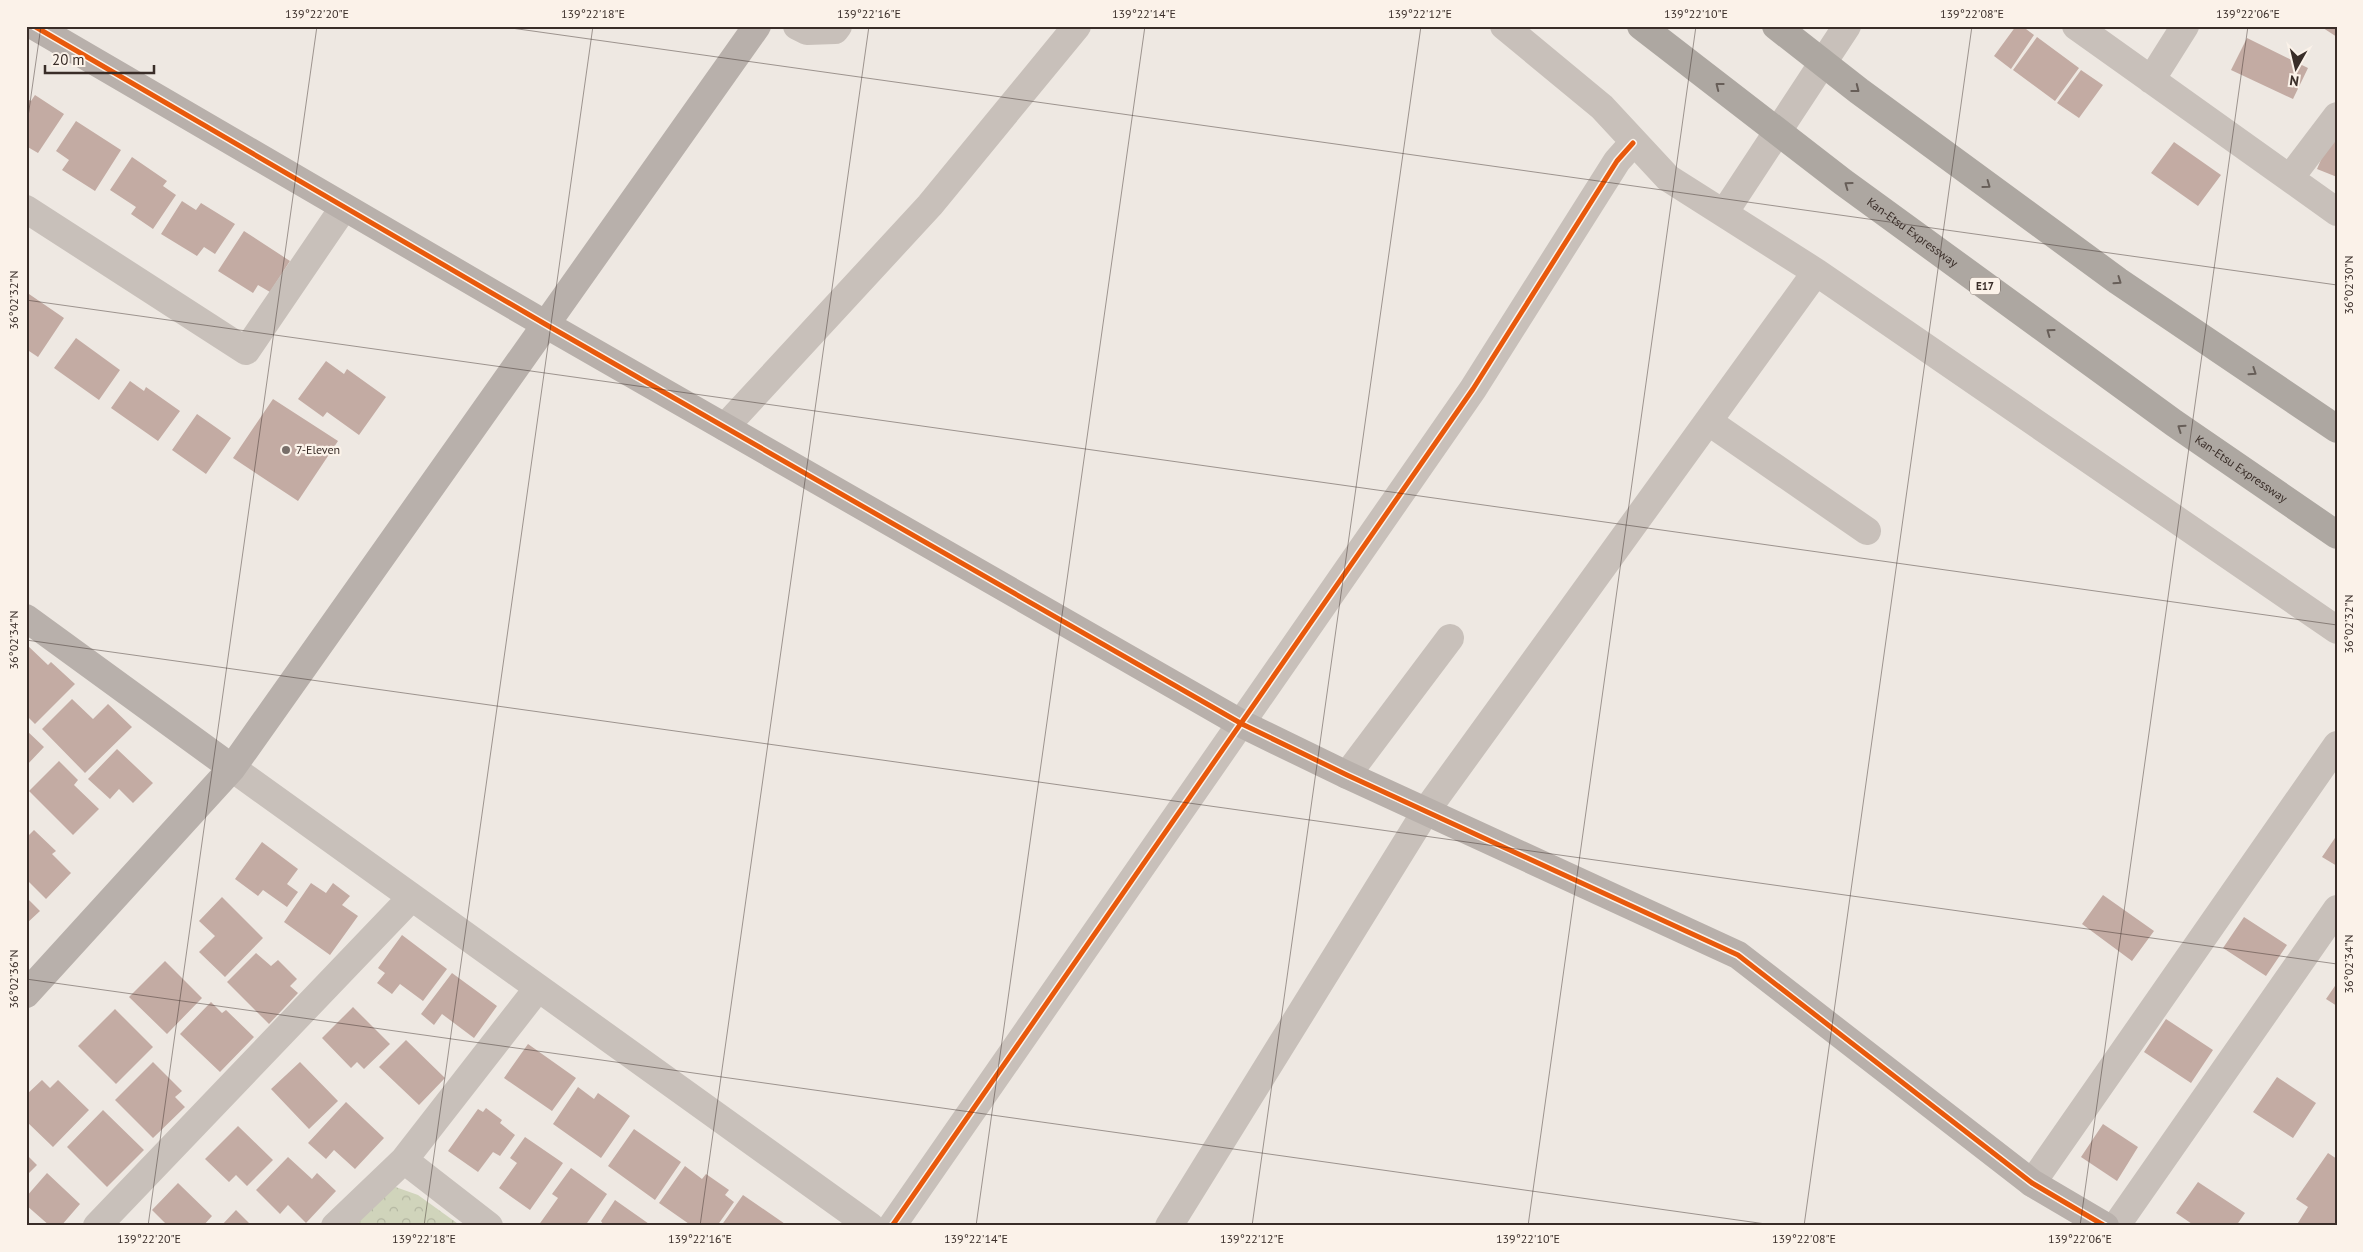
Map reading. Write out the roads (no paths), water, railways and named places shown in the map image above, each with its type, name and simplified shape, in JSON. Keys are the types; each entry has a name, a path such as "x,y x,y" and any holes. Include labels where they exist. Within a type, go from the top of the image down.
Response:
{"highway":[{"name":"Kan-Etsu Expressway","path":"1641,26 1843,182 2174,423 2337,535"},
{"path":"1776,26 1859,91 2118,281 2337,429"}],"street":[{"path":"34,26 545,324 1242,724 1347,775 1738,956 2032,1183 2105,1226"},
{"path":"26,994 232,768 757,26"},
{"path":"797,26 807,31 835,30 838,26"},
{"path":"725,427 930,205 1077,26"},
{"path":"1504,26 1602,106 1633,143 1668,178 1816,272 2337,630"},
{"path":"1724,213 1747,175 1846,26"},
{"path":"2076,26 2337,212"},
{"path":"2151,80 2186,26"},
{"path":"2290,178 2337,116"},
{"path":"892,1226 1473,389 1617,161 1633,143"},
{"path":"26,209 246,351 344,207"},
{"path":"1169,1226 1426,811 1816,272"},
{"path":"1709,422 1867,532"},
{"path":"26,618 411,898 870,1226"},
{"path":"1347,775 1450,638"},
{"path":"2032,1183 2337,745"},
{"path":"96,1226 411,898"},
{"path":"2116,1226 2337,909"},
{"path":"335,1226 404,1160 538,988"},
{"path":"404,1160 489,1226"}],"place":[{"name":"7-Eleven","path":"286,450"}]}
